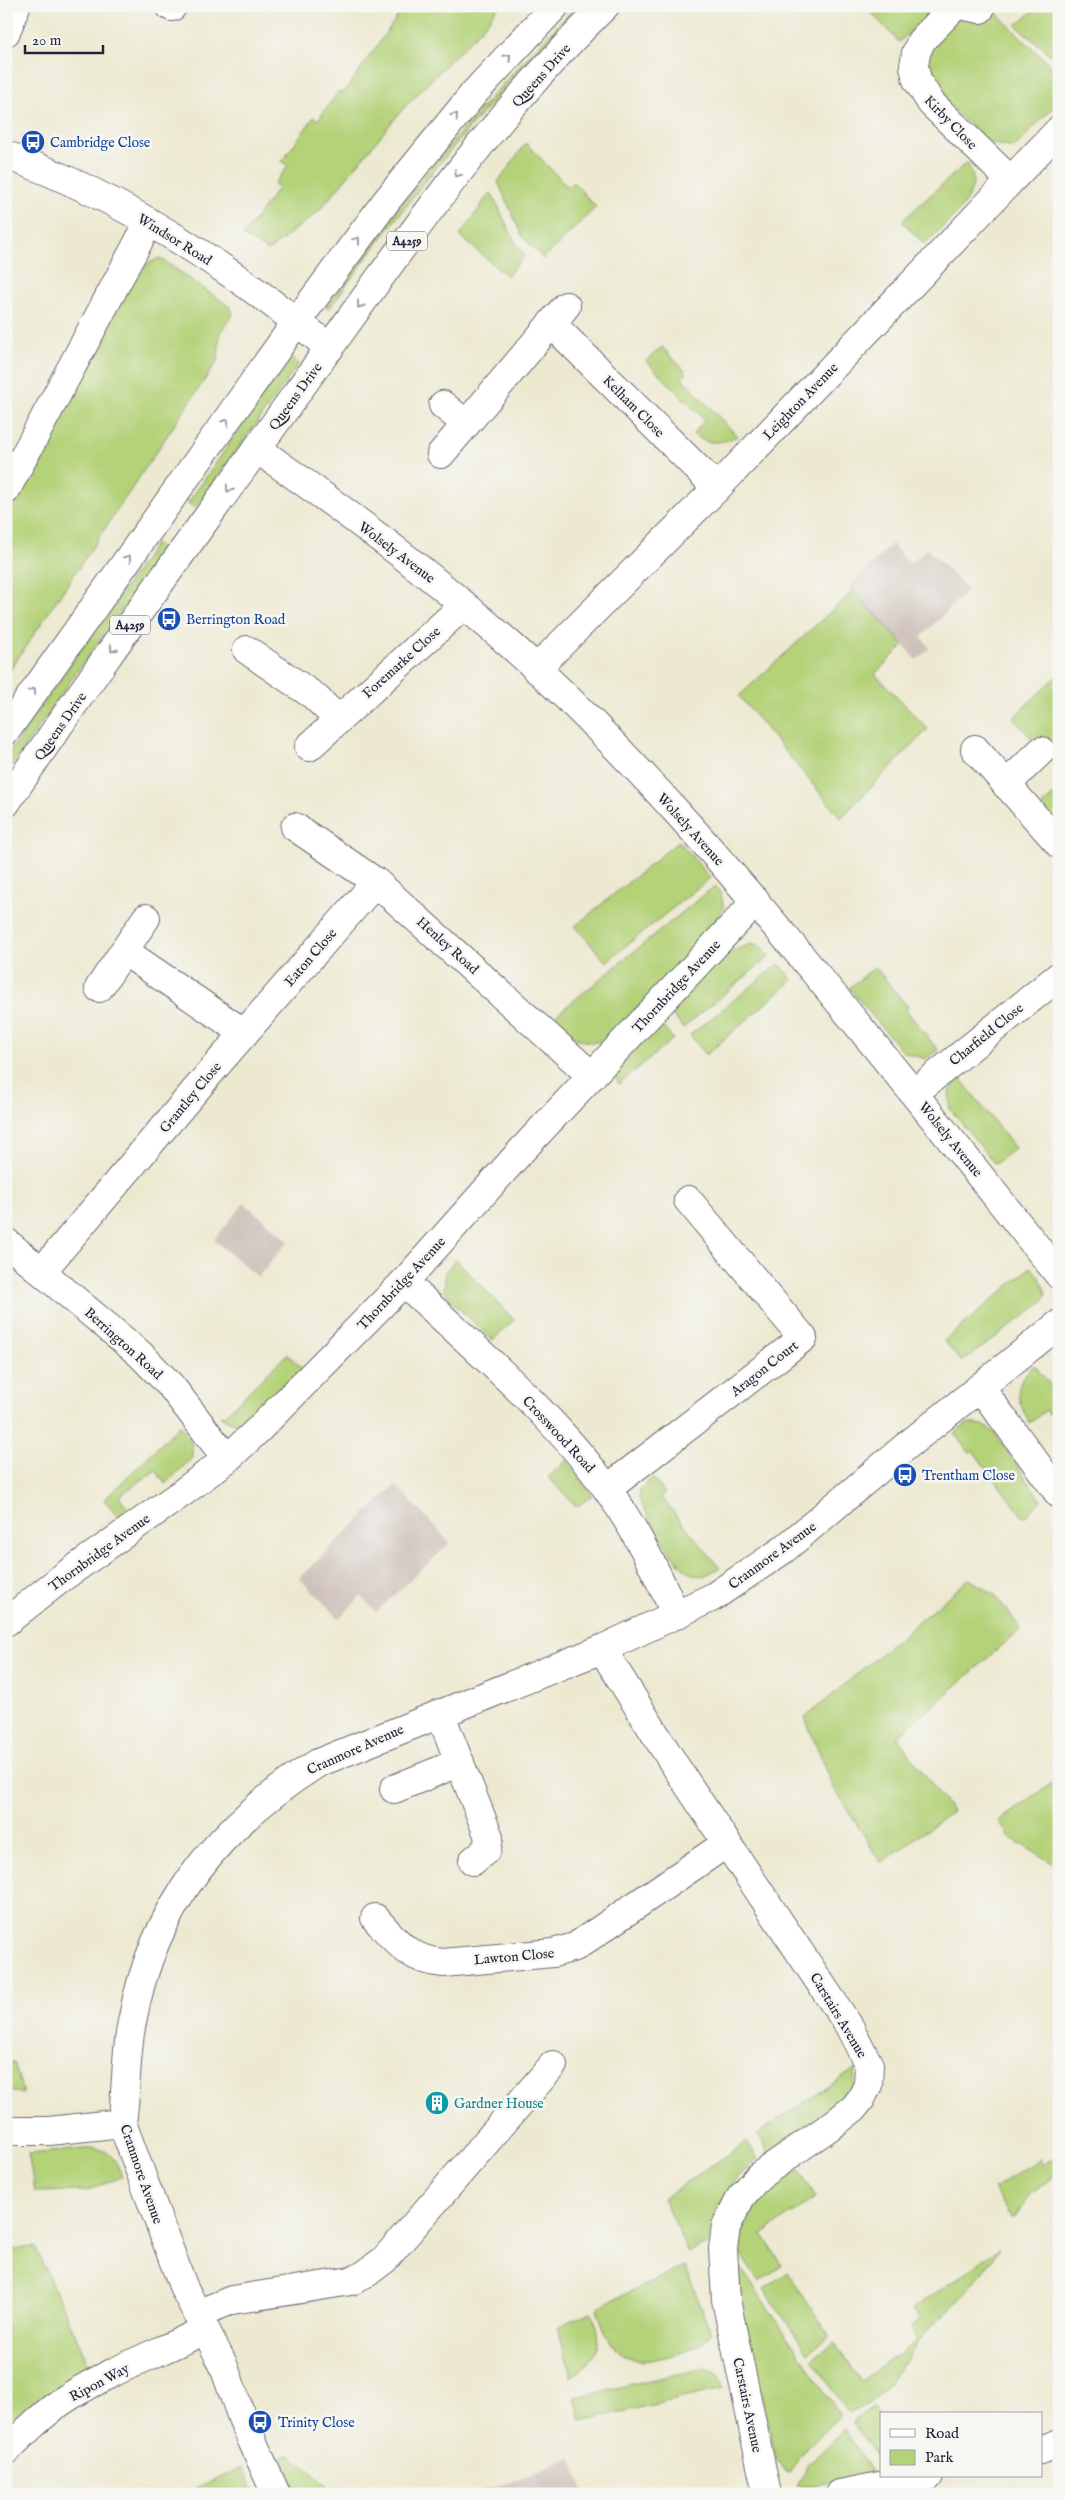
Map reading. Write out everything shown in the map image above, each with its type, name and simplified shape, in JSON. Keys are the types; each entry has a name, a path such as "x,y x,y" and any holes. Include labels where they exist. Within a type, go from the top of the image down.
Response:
{"street":[{"path":"6,32 16,6"},
{"name":"A4259","path":"6,731 297,321 387,200 475,92 555,6"},
{"name":"Queens Drive","path":"6,803 420,222 487,136 549,64 605,6"},
{"name":"Kirby Close","path":"966,7 921,42 916,53 914,66 917,80 931,103 1010,180"},
{"name":"Leighton Avenue","path":"536,669 717,488 1059,130"},
{"name":"Windsor Road","path":"6,155 107,200 185,243 297,321 330,348"},
{"path":"6,490 149,222"},
{"name":"Kelham Close","path":"441,454 559,315 717,488"},
{"path":"443,405 466,424"},
{"name":"Wolsely Avenue","path":"257,449 372,532 464,604 536,669 687,822 914,1092 1059,1275"},
{"name":"Foremarke Close","path":"309,747 464,604"},
{"path":"247,650 314,696 338,720"},
{"path":"975,748 1059,844"},
{"path":"1006,785 1041,751"},
{"name":"Henley Road","path":"295,827 376,882 592,1076"},
{"name":"Eaton Close","path":"244,1033 376,882"},
{"name":"Thornbridge Avenue","path":"6,1622 63,1577 227,1459 259,1429 404,1282 592,1076 756,902"},
{"path":"99,988 146,918"},
{"path":"124,951 244,1033"},
{"name":"Charfield Close","path":"914,1092 1059,976"},
{"name":"Grantley Close","path":"42,1271 244,1033"},
{"name":"Aragon Court","path":"607,1489 803,1338 688,1200"},
{"name":"Berrington Road","path":"6,1242 140,1354 171,1386 227,1459"},
{"name":"Crosswood Road","path":"404,1282 504,1376 564,1437 607,1489 649,1554 676,1615"},
{"name":"Cranmore Avenue","path":"276,2494 242,2418 223,2364 200,2322 170,2256 122,2123 126,2099 127,2052 138,1992 148,1960 175,1904 207,1856 261,1802 318,1763 602,1649 676,1615 738,1582 783,1550 1059,1324"},
{"path":"980,1387 1059,1494"},
{"name":"Carstairs Avenue","path":"602,1649 727,1843 849,2026 869,2065 868,2085 854,2108 759,2176 741,2197 726,2227 723,2248 726,2300 767,2494"},
{"path":"440,1713 489,1837 487,1849 473,1861"},
{"path":"394,1789 460,1762"},
{"name":"Lawton Close","path":"375,1918 413,1956 427,1961 443,1963 554,1953 575,1947 727,1843"},
{"path":"200,2322 218,2304 232,2300 340,2283 364,2275 390,2253 553,2065"},
{"path":"6,2131 49,2131 122,2123"},
{"name":"Ripon Way","path":"6,2451 49,2411 71,2396 200,2322"},
{"path":"1042,2450 1059,2443"},
{"path":"840,2494 920,2478"}],"shaded area":[{"path":"892,544 910,564 927,549 968,590 921,637 930,648 917,660 849,588"},
{"path":"244,1203 289,1241 258,1277 214,1240"},
{"path":"396,1485 450,1543 376,1612 361,1596 339,1618 299,1578"},
{"path":"571,2457 585,2494 480,2494 479,2491 524,2478"}],"green space":[{"path":"405,6 499,6 484,26 402,110 319,211 268,251 243,236 279,187 274,184 288,166 282,161 314,117 318,120 339,91 343,94"},
{"path":"577,6 582,6 547,41 449,152 329,309 326,306 355,266 445,151 509,77"},
{"path":"865,6 933,6 928,16 899,42"},
{"path":"1040,6 1059,6 1059,63 1016,25"},
{"path":"990,7 1059,74 1059,101 1014,148 990,143 932,91 925,48 942,26"},
{"path":"526,143 568,187 573,182 596,207 543,259 522,236 498,182"},
{"path":"967,162 973,180 968,198 946,224 924,244 902,221"},
{"path":"489,194 492,194 517,246 525,255 507,276 460,236"},
{"path":"160,258 230,307 233,314 220,333 218,360 6,676 6,510 137,272"},
{"path":"662,347 687,373 682,378 737,436 726,441 709,442 693,434 705,420 646,361"},
{"path":"290,356 299,364 195,508 188,503"},
{"path":"156,543 165,550 6,774 6,757"},
{"path":"853,591 904,645 875,674 928,729 841,818 739,696"},
{"path":"1059,674 1059,768 1013,718"},
{"path":"1059,782 1059,827 1042,805 1055,794 1055,787"},
{"path":"679,841 710,878 606,962 575,926"},
{"path":"715,886 721,894 724,909 706,933 708,939 609,1042 583,1041 565,1031 551,1019"},
{"path":"751,944 761,947 770,956 683,1028 670,1012 722,955"},
{"path":"779,964 793,980 706,1055 690,1035"},
{"path":"875,967 908,1007 906,1010 938,1050 925,1059 903,1052 849,988"},
{"path":"660,1024 673,1039 619,1084 614,1073"},
{"path":"959,1077 1015,1148 995,1164 950,1109 949,1092"},
{"path":"456,1259 514,1320 493,1340 452,1302 444,1290 446,1271"},
{"path":"1031,1267 1044,1287 1046,1295 1042,1303 962,1362 944,1341"},
{"path":"287,1354 306,1372 251,1420 234,1423 220,1415 224,1416"},
{"path":"1034,1365 1059,1395 1059,1425 1046,1410 1030,1423 1022,1407 1018,1392 1019,1386 1027,1372"},
{"path":"968,1423 983,1425 995,1433 1041,1500 1024,1518 973,1451 970,1453 954,1434"},
{"path":"180,1425 192,1444 192,1458 165,1484 156,1470 119,1496 128,1509 119,1517 104,1500"},
{"path":"567,1460 592,1495 577,1507 548,1477"},
{"path":"652,1477 665,1493 661,1497 720,1568 711,1573 698,1576 679,1564 663,1542 639,1498 640,1489"},
{"path":"969,1579 995,1595 1021,1629 897,1737 952,1812 881,1863 834,1788 805,1718"},
{"path":"1052,1783 1059,1784 1059,1860 1054,1864 1009,1837 999,1821"},
{"path":"6,2062 14,2062 23,2093 6,2091"},
{"path":"855,2069 854,2085 846,2100 769,2153 757,2134"},
{"path":"747,2142 758,2159 748,2167 725,2196 714,2218 708,2243 688,2253 663,2198"},
{"path":"95,2148 105,2151 113,2158 122,2177 86,2191 35,2192 28,2154"},
{"path":"1059,2154 1059,2172 1031,2194 1012,2219 994,2189 1039,2159 1043,2165"},
{"path":"798,2169 816,2197 762,2234 782,2265 759,2282 739,2252 744,2225 757,2204 766,2194"},
{"path":"35,2247 91,2369 49,2394 6,2431 6,2250"},
{"path":"999,2249 966,2292 926,2332 892,2380 881,2392 859,2409 848,2412 812,2359 834,2342 861,2381 917,2341 910,2328 920,2319 913,2309"},
{"path":"685,2266 711,2332 708,2338 692,2349 643,2361 630,2358 618,2351 603,2326 597,2310 600,2306"},
{"path":"741,2268 841,2416 808,2445 789,2473 783,2470 776,2459 744,2324 739,2290"},
{"path":"787,2272 830,2336 808,2353 764,2289"},
{"path":"590,2312 598,2331 596,2349 587,2364 571,2377 558,2327"},
{"path":"704,2368 718,2374 723,2389 581,2421 575,2397"},
{"path":"873,2407 880,2418 880,2461 853,2423"},
{"path":"845,2429 873,2475 808,2486 796,2486 810,2463"},
{"path":"290,2454 336,2494 287,2494 273,2462"},
{"path":"243,2467 255,2494 185,2494"}],"place":[{"name":"Cambridge Close","path":"33,142"},
{"name":"Berrington Road","path":"169,619"},
{"name":"Trentham Close","path":"905,1475"},
{"name":"Gardner House","path":"437,2103"},
{"name":"Trinity Close","path":"260,2422"}]}
